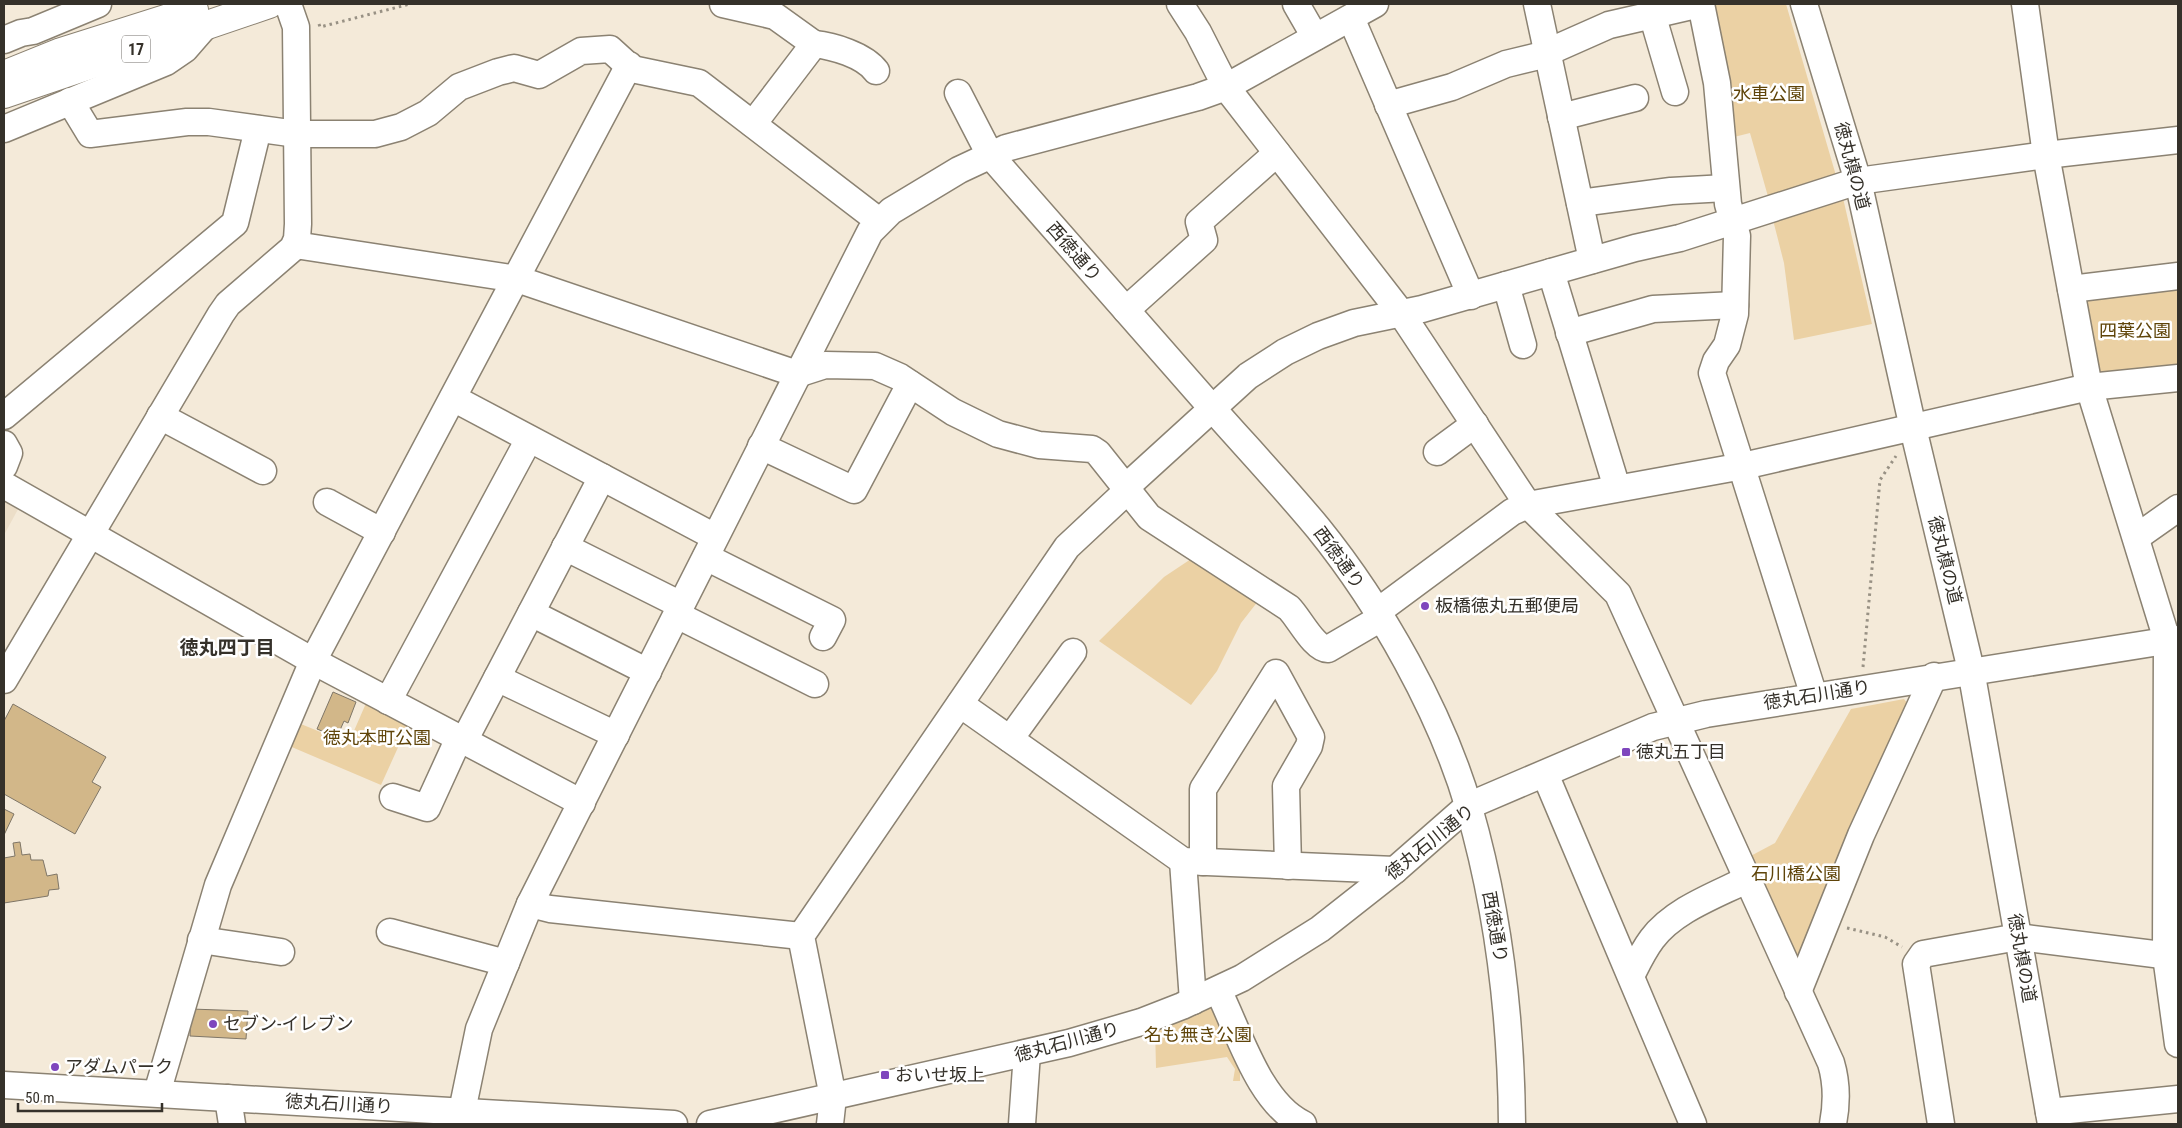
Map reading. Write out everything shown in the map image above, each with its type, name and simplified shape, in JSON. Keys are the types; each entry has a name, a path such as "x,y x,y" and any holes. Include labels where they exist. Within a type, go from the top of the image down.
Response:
{"highway":[{"name":"17","path":"4,74 61,52 210,15 269,4"},
{"name":"17","path":"4,94 210,15"}],"street":[{"path":"4,40 21,33 33,31 98,4"},
{"path":"4,680 228,304 285,257 295,245 298,224 296,27 288,4"},
{"path":"723,4 774,16 814,44 829,45 871,64 876,71"},
{"path":"1180,4 1198,32 1226,87 1401,313 1528,505 1618,594 1834,1075 1836,1104 1833,1124"},
{"path":"1296,4 1315,36"},
{"path":"462,1118 479,1030 530,904 870,232 891,211 959,170 990,155 1025,142 1198,97 1226,87 1375,4"},
{"path":"1538,4 1592,260"},
{"path":"1388,104 1452,88 1506,64 1539,56 1609,24 1665,9 1701,4 1717,83 1726,188 1737,236 1735,305 1727,345 1716,362 1712,373 1743,466 1814,696"},
{"name":"徳丸槙の道","path":"1804,4 1858,181 1906,439 1971,670 2050,1118"},
{"path":"2025,4 2046,155 2089,387 2137,537 2173,639 2172,956 2178,1044"},
{"path":"1665,9 1675,92"},
{"path":"4,129 166,62 186,49 210,15"},
{"path":"1351,18 1471,296"},
{"path":"753,124 814,44"},
{"path":"70,101 90,134 187,122 209,122 296,134 375,134 401,127 428,113 459,87 514,68 539,75 581,51 610,49 632,68 699,83 879,222"},
{"path":"157,1093 218,885 313,661 629,65"},
{"name":"西徳通り","path":"958,93 990,155 1319,529 1379,615 1431,712 1468,806 1482,858 1501,956 1510,1032 1512,1124"},
{"path":"1561,117 1635,98"},
{"path":"4,416 235,224 258,129"},
{"path":"830,1124 833,1097 801,936 1067,546 1248,376 1285,352 1318,336 1354,323 1471,296 1635,248 1680,238 1858,181 2046,155 2178,140"},
{"path":"1126,310 1204,240 1199,222 1277,153"},
{"path":"1580,203 1672,191 1726,188"},
{"path":"295,245 517,279 797,374 825,364 875,366 910,384 953,412 998,434 1039,445 1092,449 1098,452 1149,517 1289,608 1299,618 1317,645 1319,654 1379,615 1512,512 1528,505 1906,439 2089,387 2178,378"},
{"path":"1551,272 1617,488"},
{"path":"2071,289 2178,276"},
{"path":"1506,285 1523,345"},
{"path":"1569,333 1653,309 1735,305"},
{"path":"761,446 854,490 910,384"},
{"path":"454,398 602,477 710,547 832,620 823,637"},
{"path":"160,416 263,470"},
{"path":"1437,452 1475,424"},
{"path":"388,701 529,439"},
{"path":"4,444 9,453 4,466"},
{"path":"394,797 427,808 602,477"},
{"path":"4,485 313,661 582,803"},
{"path":"327,502 382,532"},
{"path":"2137,537 2178,508"},
{"path":"565,547 815,684"},
{"path":"531,613 648,672"},
{"name":"徳丸石川通り","path":"710,1124 1104,1034 1141,1022 1193,1001 1218,990 1285,953 1320,929 1394,870 1468,806 1653,727 1674,720 1934,676 2173,639"},
{"path":"1010,739 1073,652"},
{"path":"1193,1001 1193,862 1203,789 1276,673 1286,678 1311,737 1309,746 1286,786 1288,866"},
{"path":"1798,992 1861,835 1934,676"},
{"path":"497,678 616,735"},
{"path":"960,704 1193,862 1394,870"},
{"path":"1545,774 1694,1124"},
{"path":"1631,976 1652,939 1667,923 1686,910 1746,880"},
{"path":"530,904 550,909 801,936"},
{"path":"390,932 506,962"},
{"path":"1941,1124 1916,964 1923,954 2018,937 2172,956"},
{"path":"201,940 281,952"},
{"path":"1218,990 1267,1092 1285,1114 1303,1124"},
{"path":"1022,1124 1027,1053"},
{"name":"徳丸石川通り","path":"4,1085 228,1098 351,1115 674,1124"},
{"path":"228,1098 232,1124"},
{"path":"2050,1118 2178,1100"}],"path":[{"path":"318,21 320,27 410,4"},
{"path":"1863,673 1880,480 1906,439"},
{"path":"1844,928 1885,937 1910,952"}],"shaded area":[{"path":"4,491 22,502 4,535"}],"green space":[{"name":"水車公園","path":"1710,4 1786,4 1837,179 1769,200 1750,133 1730,138"},
{"path":"1843,198 1872,324 1794,340 1784,263 1773,220"},
{"name":"四葉公園","path":"2178,282 2178,370 2105,376 2096,371 2082,301"},
{"path":"1197,555 1262,596 1241,623 1217,671 1191,705 1099,641 1164,577"},
{"name":"石川橋公園","path":"1904,699 1911,708 1804,960 1792,959 1745,859 1775,843 1851,709"},
{"name":"徳丸本町公園","path":"367,701 410,721 381,785 287,745 296,722 340,740 350,740"},
{"name":"名も無き公園","path":"1212,1002 1240,1069 1240,1081 1233,1081 1235,1069 1227,1057 1156,1068 1155,1026"}],"building":[{"path":"333,692 356,702 348,723 344,721 337,737 317,729"},
{"path":"13,704 106,757 92,782 101,787 75,834 4,794 4,721"},
{"path":"4,809 14,814 4,835"},
{"path":"20,842 22,855 30,854 31,860 43,860 47,876 57,874 59,889 49,890 48,896 4,903 4,858 15,856 13,843"},
{"path":"191,1009 248,1011 246,1039 190,1036"}],"place":[{"name":"板橋徳丸五郵便局","path":"1425,606"},
{"name":"徳丸五丁目","path":"1626,752"},
{"name":"セブン-イレブン","path":"213,1024"},
{"name":"アダムパーク","path":"55,1067"},
{"name":"おいせ坂上","path":"885,1075"}],"district":[{"name":"徳丸四丁目","path":"227,647"}]}
